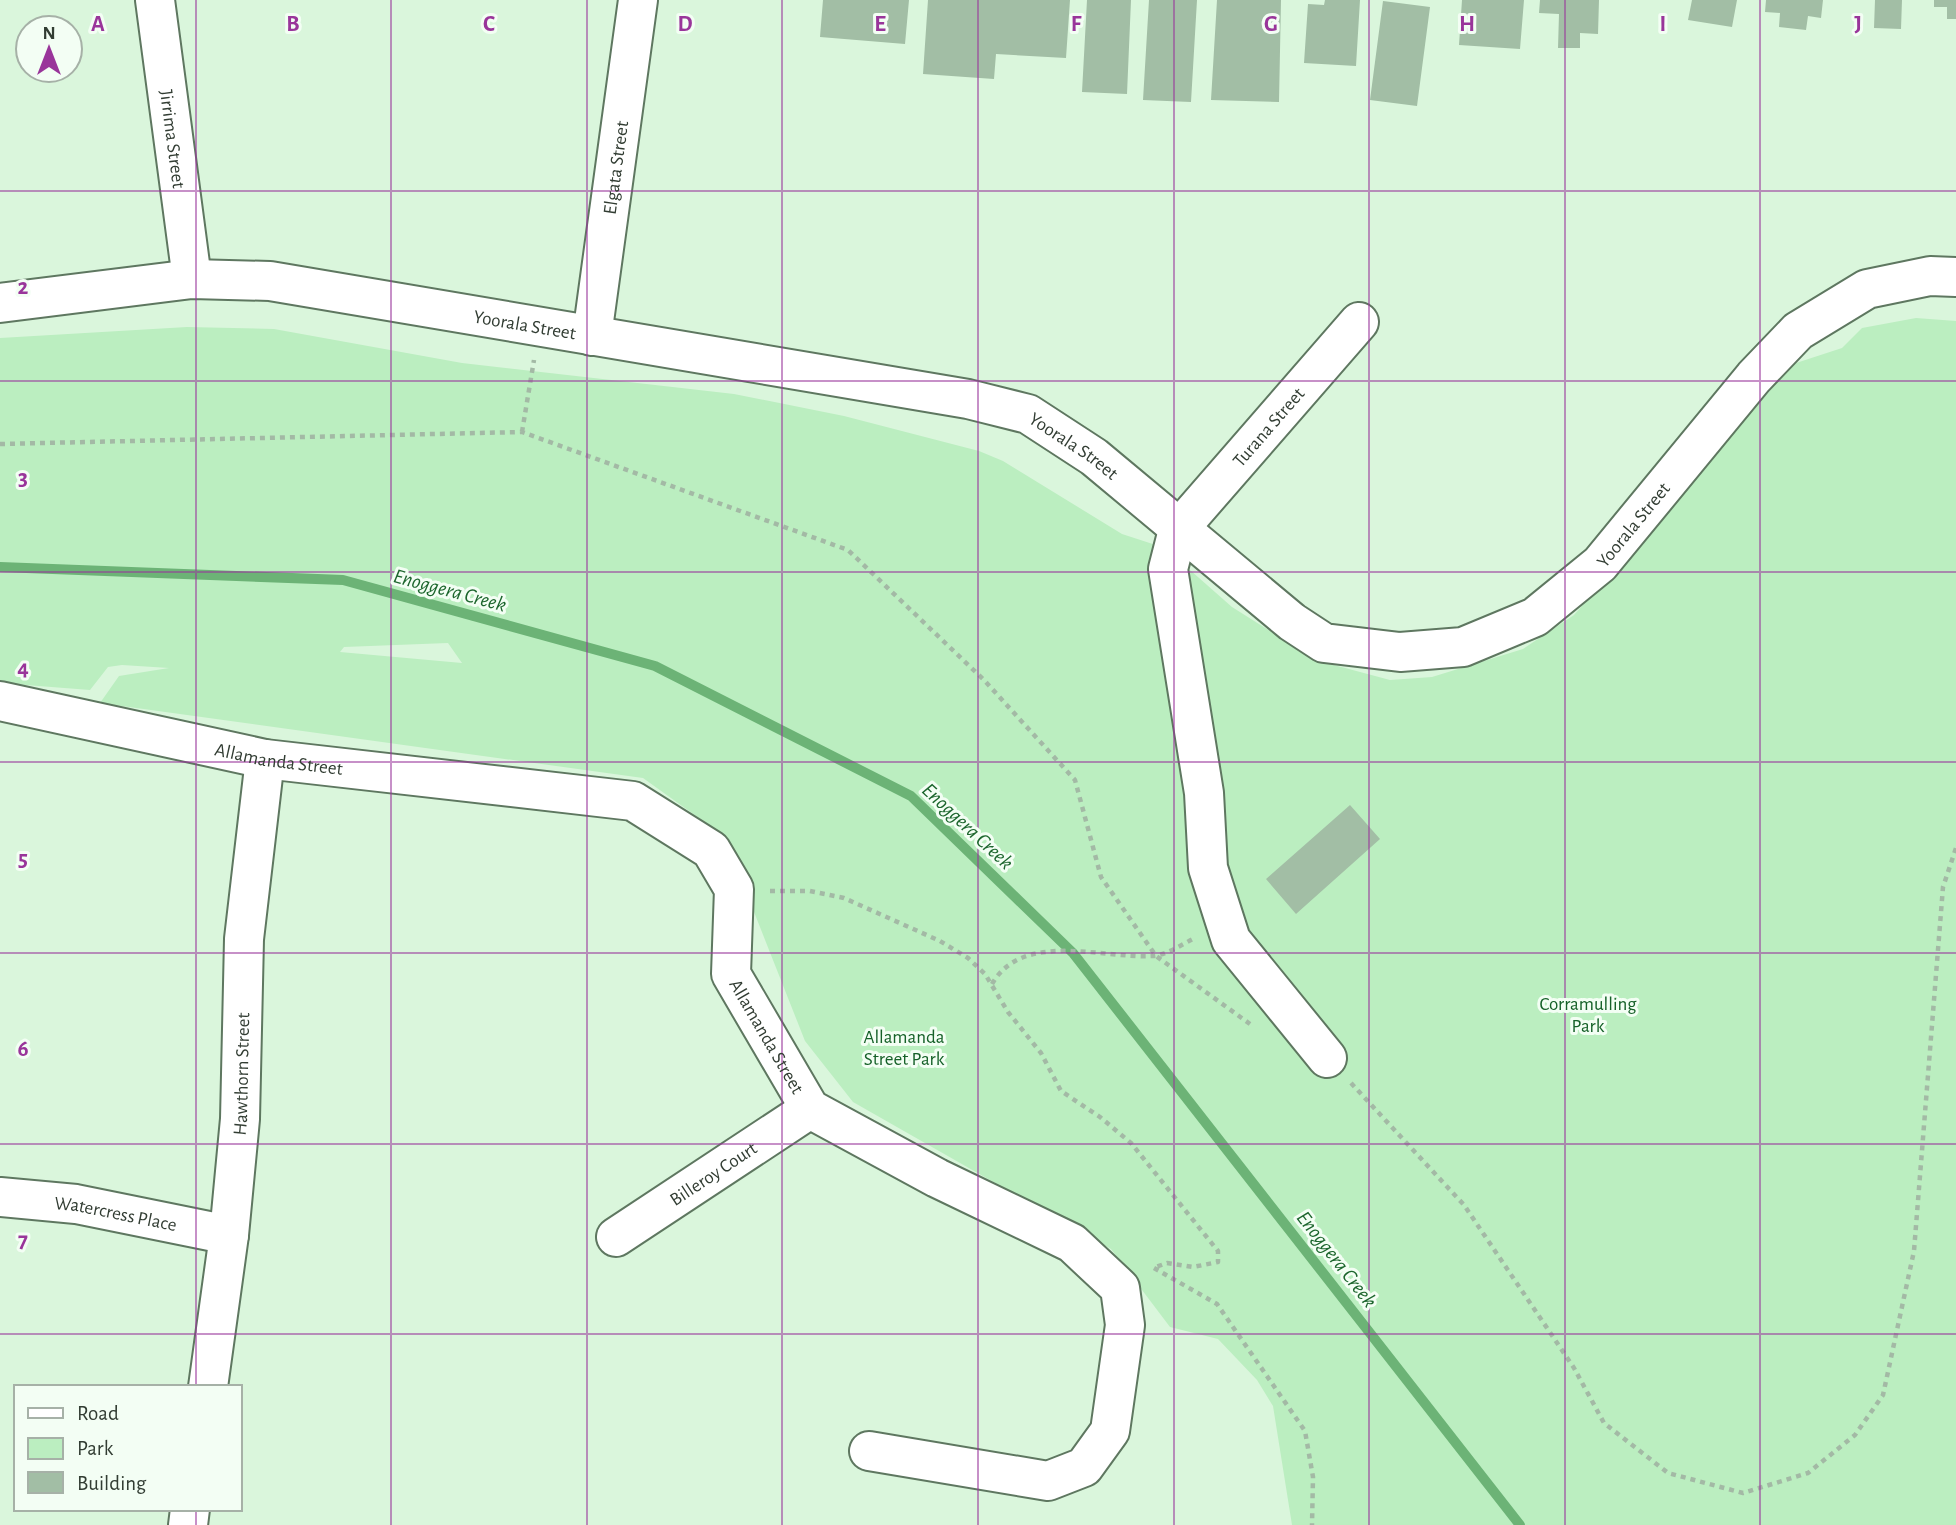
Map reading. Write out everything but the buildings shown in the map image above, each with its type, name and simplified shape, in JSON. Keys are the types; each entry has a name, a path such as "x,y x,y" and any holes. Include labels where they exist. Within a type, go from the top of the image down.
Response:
{"street":[{"name":"Jirrima Street","path":"155,0 192,279"},
{"name":"Elgata Street","path":"592,336 638,0"},
{"name":"Yoorala Street","path":"0,303 192,279 270,281 968,399 1028,414 1094,457 1178,530 1292,622 1324,643 1400,652 1463,647 1535,617 1600,564 1754,377 1798,331 1867,289 1930,276 1956,278"},
{"name":"Turana Street","path":"1178,530 1359,322"},
{"path":"1178,530 1168,569 1204,793 1208,868 1231,940 1327,1058"},
{"name":"Allamanda Street","path":"0,701 265,759 633,801 711,850 734,889 731,974 810,1109 937,1178 1072,1243 1120,1288"},
{"name":"Hawthorn Street","path":"208,1385 229,1236 240,1119 244,939 265,759"},
{"name":"Billeroy Court","path":"616,1237 810,1109"},
{"name":"Watercress Place","path":"0,1197 76,1203 229,1236"},
{"path":"869,1451 1048,1481 1084,1466 1110,1431 1125,1325 1120,1288"}],"path":[{"path":"522,432 539,327"},
{"path":"734,889 810,891 844,898 940,941 968,958 992,984 1008,1012 1041,1053 1061,1091 1100,1117 1131,1143 1218,1251 1218,1262 1193,1267 1167,1263 1153,1268 1120,1288"},
{"path":"992,984 1004,968 1023,956 1042,952 1156,956"},
{"path":"1153,1268 1158,1268 1217,1304 1305,1431 1313,1477 1312,1525"}],"green space":[{"name":"Corramulling Park","path":"1916,318 1956,321 1956,1525 1292,1525 1273,1406 1257,1380 1218,1339 1170,1327 1111,1249 853,1102 805,1041 724,836 643,778 100,703 119,676 169,668 122,665 108,667 90,690 0,683 0,338 187,327 274,329 462,363 734,394 844,416 979,451 1003,461 1122,534 1165,548 1232,607 1289,643 1334,665 1390,680 1432,677 1523,649 1574,615 1793,364 1842,348 1862,328","holes":["448,643 462,663 340,652 344,647"]}],"waterway":[{"name":"Enoggera Creek","path":"0,567 343,580 655,666 911,796 1073,953 1520,1525"}],"park label":[{"name":"Allamanda Street Park","path":"904,1047"}]}
